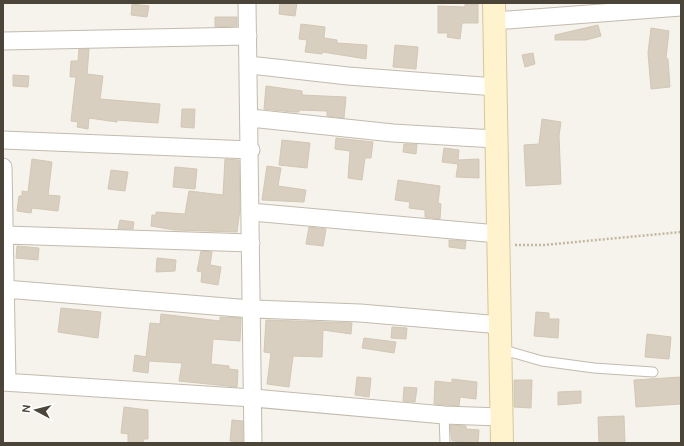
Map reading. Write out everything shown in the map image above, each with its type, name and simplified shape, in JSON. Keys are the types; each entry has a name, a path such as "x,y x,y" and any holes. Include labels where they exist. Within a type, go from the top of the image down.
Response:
{"street":[{"path":"247,3 250,118 253,443"},
{"path":"502,443 500,417 501,325 495,139 496,87 494,12 681,7"},
{"path":"3,41 248,36"},
{"path":"249,65 348,76 496,87"},
{"path":"250,118 393,133 495,139"},
{"path":"3,140 250,150"},
{"path":"3,167 6,235 5,382 253,398 444,415 500,417"},
{"path":"251,212 498,240"},
{"path":"6,235 251,243"},
{"path":"5,289 251,309 360,313 501,325"}],"lane":[{"path":"500,349 542,361 594,368 653,372"},
{"path":"444,415 445,443"}],"path":[{"path":"498,240 544,244 681,232"}],"building":[{"path":"280,3 297,3 295,16 279,14"},
{"path":"132,4 149,6 147,17 131,15"},
{"path":"465,4 478,4 478,23 462,23 460,39 447,37 448,33 438,33 438,6 465,7"},
{"path":"215,17 237,17 237,26 215,27"},
{"path":"301,24 325,27 324,38 337,40 337,43 367,45 366,59 323,52 322,54 305,52 307,40 299,39"},
{"path":"598,25 601,36 586,40 555,40 555,35"},
{"path":"651,28 669,31 666,58 668,59 670,87 651,89 648,53"},
{"path":"395,45 418,47 416,69 393,67"},
{"path":"79,49 89,49 87,74 103,76 100,99 160,104 158,123 117,120 117,122 89,118 88,129 77,127 78,122 71,121 76,77 70,77 71,61 78,61"},
{"path":"533,53 535,64 525,67 522,55"},
{"path":"13,75 29,76 28,87 13,86"},
{"path":"266,86 302,91 302,95 346,97 344,118 327,116 327,111 299,110 299,112 293,112 264,109"},
{"path":"182,109 195,109 194,128 181,127"},
{"path":"542,119 561,122 559,136 561,184 526,186 524,145 539,144"},
{"path":"336,138 373,142 371,158 365,158 362,180 348,178 350,151 335,149"},
{"path":"282,140 310,143 307,168 279,165"},
{"path":"404,144 417,144 416,154 403,152"},
{"path":"444,148 459,150 458,160 479,159 479,178 456,177 458,164 442,162"},
{"path":"32,159 52,162 48,195 60,196 58,211 32,208 31,213 17,211 19,196 22,196 22,191 28,192"},
{"path":"225,159 239,160 240,209 237,232 175,230 151,226 152,215 156,215 156,212 185,214 189,191 223,195"},
{"path":"267,166 281,168 278,186 306,190 304,202 262,200"},
{"path":"175,167 197,169 195,189 173,187"},
{"path":"111,170 128,172 125,191 108,189"},
{"path":"398,180 440,186 438,203 441,204 440,219 425,217 425,210 409,208 410,202 395,200"},
{"path":"120,220 134,222 133,229 118,229"},
{"path":"309,227 326,229 323,246 306,244"},
{"path":"449,240 466,241 465,249 449,247"},
{"path":"17,246 39,248 38,260 16,258"},
{"path":"201,251 212,252 210,265 221,267 218,285 201,282 202,272 197,271"},
{"path":"157,258 176,260 175,271 156,272"},
{"path":"61,308 101,312 98,338 58,332"},
{"path":"536,312 549,313 549,319 559,319 558,338 534,336"},
{"path":"161,314 220,321 220,317 241,318 240,341 213,339 211,364 229,366 229,369 238,370 237,387 179,381 182,363 149,361 148,373 133,371 135,355 146,357 150,323 160,324"},
{"path":"266,320 352,323 351,334 323,330 322,357 293,356 289,387 267,384 271,353 264,352"},
{"path":"392,327 407,328 406,339 391,338"},
{"path":"647,334 671,337 669,359 645,357"},
{"path":"364,338 396,342 394,353 362,348"},
{"path":"357,377 371,378 369,397 355,395"},
{"path":"681,377 681,404 636,407 634,380"},
{"path":"452,379 477,382 476,399 460,397 459,406 434,404 435,381 452,383"},
{"path":"514,380 532,380 531,408 514,407"},
{"path":"404,387 417,388 415,402 403,401"},
{"path":"581,391 581,403 558,405 558,392"},
{"path":"124,407 148,410 148,439 144,439 143,443 128,443 128,434 121,433"},
{"path":"624,416 625,443 599,443 598,417"},
{"path":"232,420 243,421 243,442 230,441"},
{"path":"450,425 466,426 466,429 479,430 478,443 452,441"}]}
